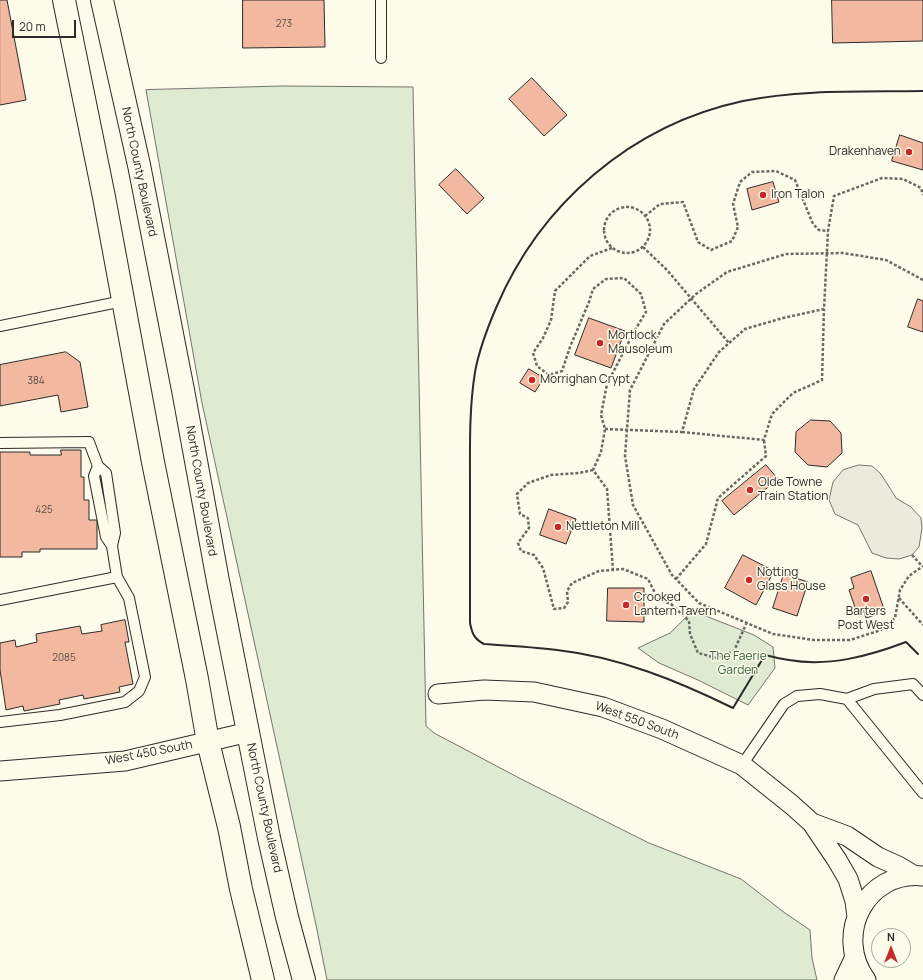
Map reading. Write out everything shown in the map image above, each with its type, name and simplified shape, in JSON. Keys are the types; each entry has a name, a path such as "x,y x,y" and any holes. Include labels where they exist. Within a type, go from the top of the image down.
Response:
{"main road":[{"path":"64,0 104,197 153,462 197,679 208,742 229,827 241,889 262,980"},
{"name":"North County Boulevard","path":"102,0 140,172 183,390 218,582 269,838 304,980"}],"street":[{"name":"West 550 South","path":"438,694 484,690 534,692 603,707 662,729 742,765 812,823"},
{"name":"West 450 South","path":"0,771 124,761 249,732"},
{"path":"812,823 847,836 878,857 918,875"},
{"path":"812,823 848,879 855,901 857,916"},
{"path":"866,980 859,971 853,951 853,930 857,916 872,893 891,880 918,875"},
{"path":"844,980 855,957"}],"lane":[{"path":"381,0 381,58"},
{"path":"0,326 124,302"},
{"path":"0,444 89,442 98,466 94,476 106,537 112,546 117,577 129,598 145,677 139,691 124,702 60,715 0,722"},
{"path":"0,600 117,577"},
{"path":"742,765 784,704 797,696 820,694 847,699 874,689 913,684 923,695"},
{"path":"847,699 923,793"}],"path":[{"path":"646,216 660,204 683,202 698,242 711,250 732,241 738,227 733,204 740,182 752,172 776,171 796,180 813,224 819,230 828,231"},
{"path":"676,579 706,544 718,498 766,456 764,440 772,414 793,393 822,380 828,231 834,196 882,178 903,180 921,188 923,195"},
{"path":"626,207 640,211 646,216 650,229 650,235 643,247 630,253 622,253 612,248 606,239 604,232 607,218 613,212 626,207"},
{"path":"643,247 658,260 729,343"},
{"path":"593,470 601,452 605,429 601,415 607,384 646,312 641,294 624,278 606,278 593,289 562,371 549,375 537,366 533,353 543,338 551,320 555,291 590,256 612,248"},
{"path":"912,555 923,566 909,576 900,590 895,618 881,630 850,640 814,640 773,634 699,603 672,576 633,505 625,456 630,390 664,324 692,298 727,272 786,254 843,253 886,260 923,280"},
{"path":"682,432 694,389 719,352 745,329 783,318 824,309"},
{"path":"605,429 682,432 764,440"},
{"path":"593,470 579,473 551,475 528,483 517,494 520,514 528,518 530,528 518,543 521,551 534,555 543,568 554,609 564,608 568,602 567,591 572,583 599,571 623,569 648,579 658,599 671,604 690,621 690,634 698,653 717,658 734,651 747,622"},
{"path":"593,470 607,489 613,570"},
{"path":"898,598 923,625"}],"green space":[{"path":"283,86 413,87 426,726 434,733 523,780 649,843 741,879 810,930 812,958 817,980 327,980 202,403 146,90"},
{"name":"The Faerie Garden","path":"693,611 754,635 773,647 775,668 748,705 698,680 659,663 638,648 670,633"}],"shaded area":[{"path":"859,465 872,466 881,474 896,498 911,507 921,518 922,528 919,547 912,555 899,559 886,558 872,553 858,525 835,514 829,500 833,482 843,470"}],"building":[{"path":"0,0 7,0 26,100 0,105"},
{"path":"243,0 324,0 325,47 243,48"},
{"path":"832,0 923,0 923,41 833,43"},
{"path":"532,78 567,115 544,136 509,99"},
{"name":"Drakenhaven","path":"900,135 923,143 923,170 892,161"},
{"path":"456,169 484,198 467,214 439,185"},
{"name":"Iron Talon","path":"773,182 779,202 752,210 747,189"},
{"path":"918,299 923,301 923,332 908,327"},
{"name":"Mortlock Mausoleum","path":"589,318 625,331 611,368 575,355"},
{"path":"66,352 80,362 88,407 61,412 58,395 0,406 0,365"},
{"name":"Morrighan Crypt","path":"529,369 544,378 535,392 520,383"},
{"path":"811,420 830,421 841,433 842,453 827,467 808,465 795,452 796,432"},
{"path":"61,450 81,450 81,477 84,477 84,500 89,500 89,520 97,520 97,549 40,549 40,552 22,552 22,557 0,557 0,452 30,452 30,455 61,455"},
{"name":"Olde Towne Train Station","path":"766,465 778,479 734,515 722,501"},
{"name":"Nettleton Mill","path":"549,509 576,519 566,544 540,535"},
{"name":"Notting Glass House","path":"743,555 774,571 756,605 725,588"},
{"name":"Barters Post West","path":"871,571 885,612 866,618 863,608 856,610 849,590 854,588 851,578"},
{"path":"784,574 808,582 797,616 773,608"},
{"name":"Crooked Lantern Tavern","path":"608,588 644,588 644,622 607,621"},
{"path":"125,620 129,642 125,642 133,684 119,687 120,692 84,699 83,695 59,700 60,704 24,711 23,706 6,710 0,670 0,643 15,640 16,647 37,642 36,634 80,626 82,634 102,631 101,625"}],"wall":[{"path":"918,654 906,642 863,656 834,661 804,662 765,655 733,708 669,680 625,664 603,658 557,650 484,644 474,635 470,623 470,442 475,372 489,324 496,308 515,270 537,235 564,203 594,174 627,150 663,129 702,113 743,101 765,97 810,93 923,91"}],"place":[{"name":"Drakenhaven","path":"909,152"},
{"name":"Iron Talon","path":"763,195"},
{"name":"Mortlock Mausoleum","path":"600,343"},
{"name":"Morrighan Crypt","path":"532,380"},
{"name":"Olde Towne Train Station","path":"750,490"},
{"name":"Nettleton Mill","path":"558,527"},
{"name":"Notting Glass House","path":"749,580"},
{"name":"Barters Post West","path":"866,599"},
{"name":"Crooked Lantern Tavern","path":"626,605"}]}
